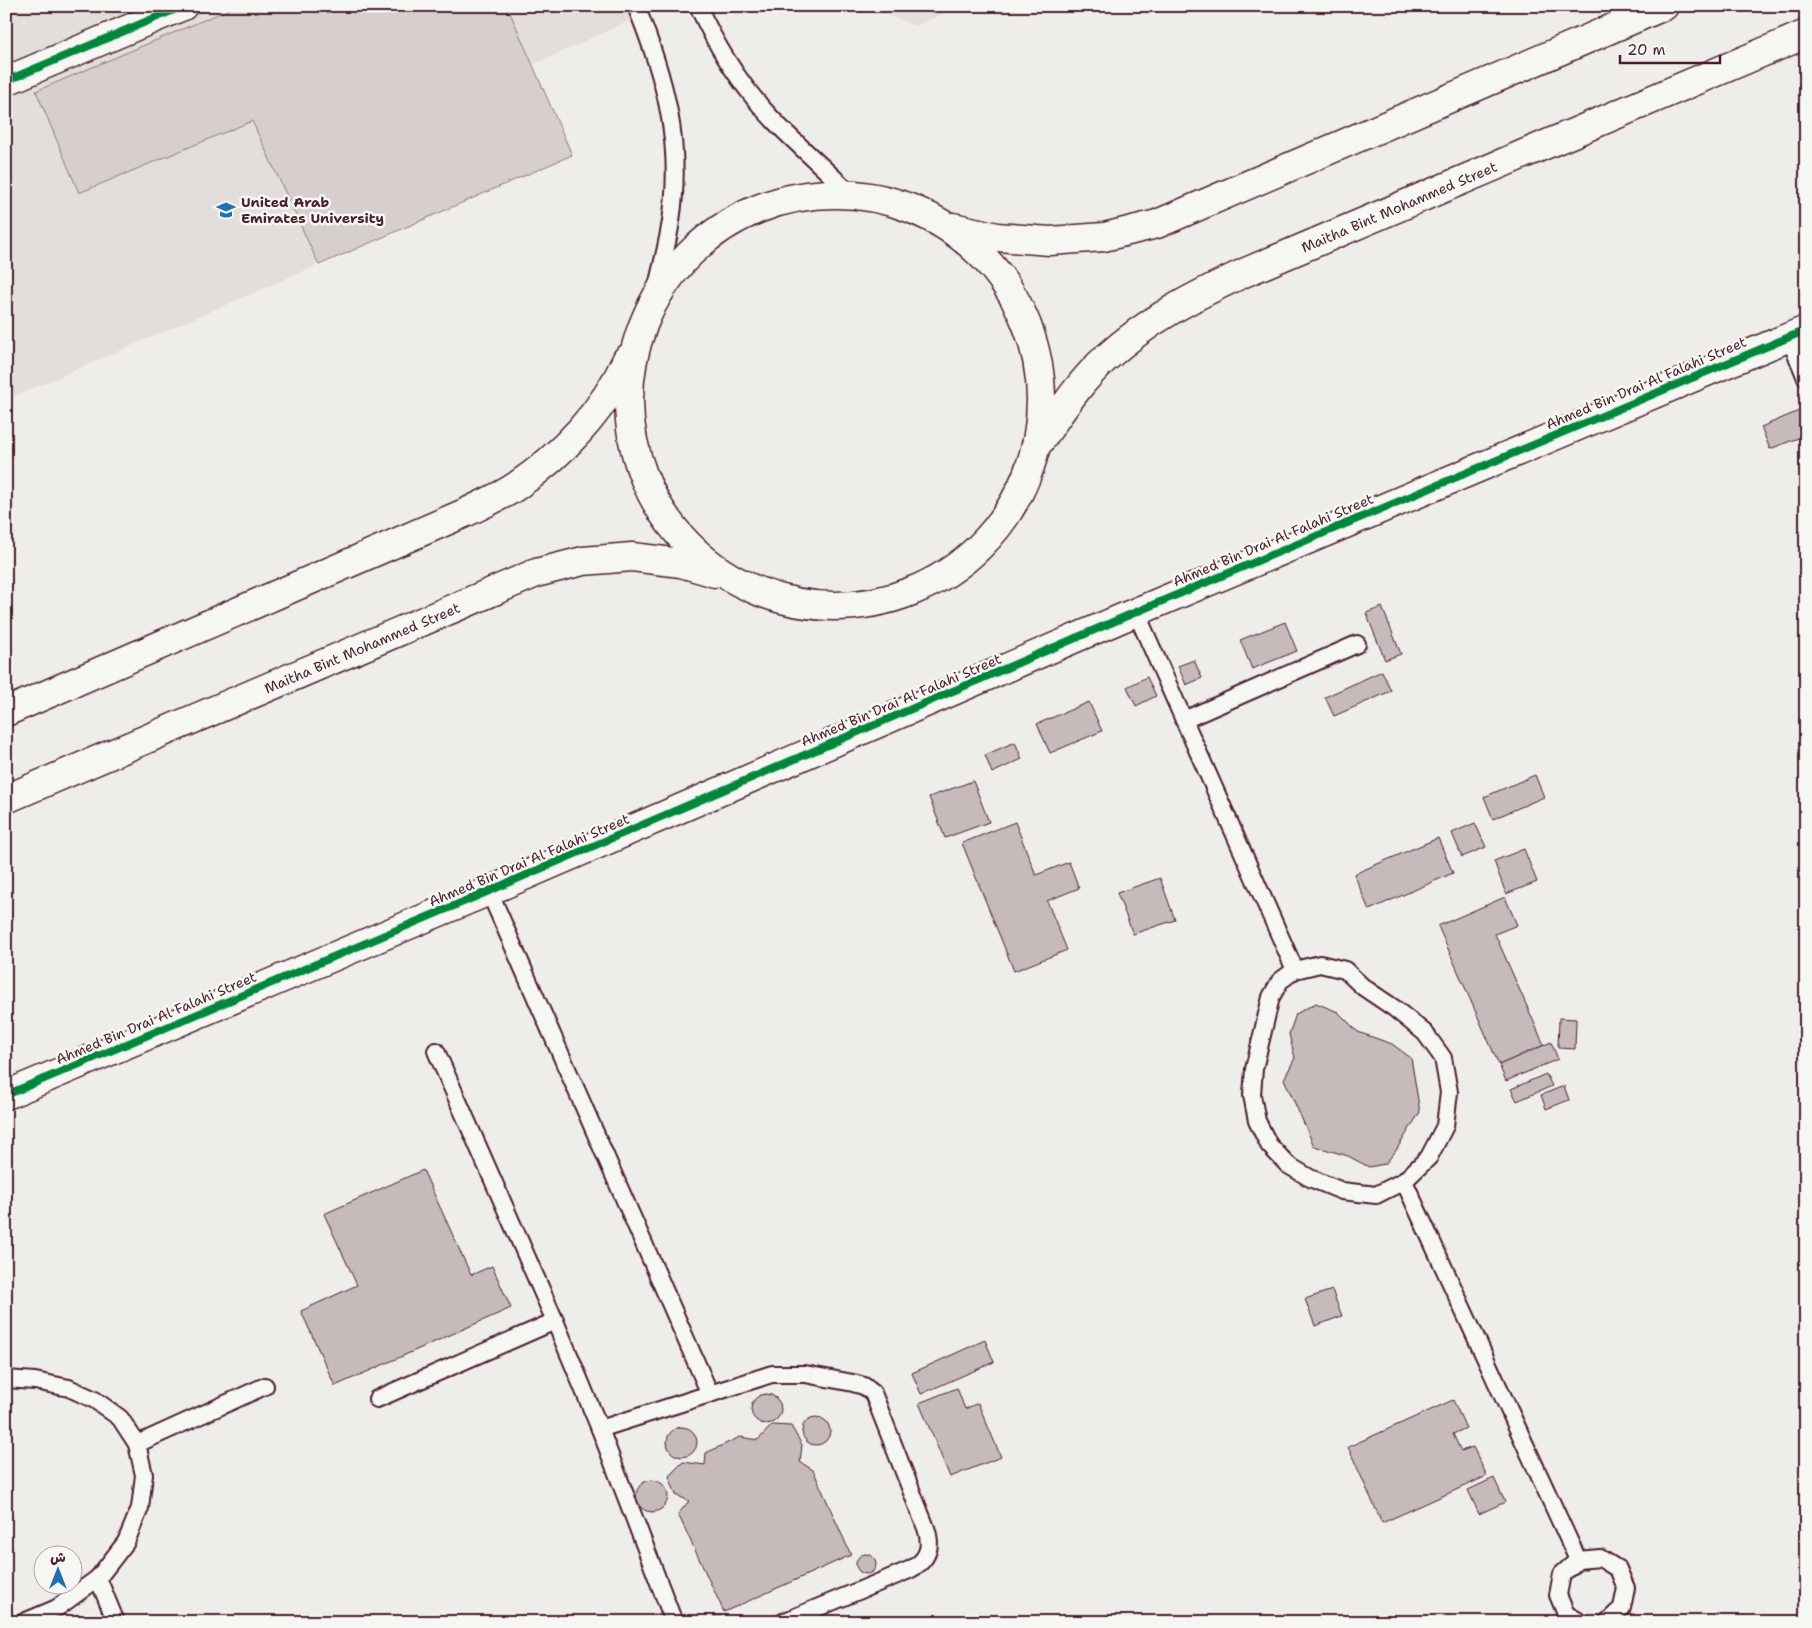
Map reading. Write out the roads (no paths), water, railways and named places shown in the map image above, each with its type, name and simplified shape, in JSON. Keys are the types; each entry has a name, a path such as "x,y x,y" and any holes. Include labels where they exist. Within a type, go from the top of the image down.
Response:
{"main road":[{"path":"6,81 183,6"},
{"path":"944,225 997,237 1050,241 1104,237 1157,224 1664,6"},
{"name":"Maitha Bint Mohammed Street","path":"1038,444 1070,399 1105,358 1147,324 1194,296 1246,272 1806,34"},
{"path":"6,712 467,512 514,488 556,456 592,417 620,374 641,326 654,299 672,272 690,253 722,226 752,211 784,200 817,194 851,194 884,199 915,209 944,225 973,246 998,273 1018,303 1029,328 1041,372 1042,408 1038,444 1028,475 1013,504 995,531 966,559 946,574 917,589 878,601 854,605 821,606 789,601 758,591 728,576 699,556 674,530 654,500 639,467 630,432 627,396 632,360 641,326"},
{"name":"Ahmed Bin Drai Al Falahi Street","path":"6,1095 489,891 1136,612 1797,333"},
{"name":"Maitha Bint Mohammed Street","path":"6,799 536,573 584,560 632,557 682,563 728,576"}],"lane":[{"path":"636,6 655,53 664,86 671,120 674,153 671,221 654,299"},
{"path":"698,6 726,58 749,91 775,122 851,194"},
{"path":"1797,333 1806,378"},
{"path":"1136,612 1295,970"},
{"path":"1184,720 1357,644"},
{"path":"489,891 710,1394"},
{"path":"1320,964 1345,970 1363,987 1394,1008 1425,1033 1443,1058 1449,1092 1445,1126 1429,1157 1404,1181 1376,1195 1342,1191 1310,1178 1288,1165 1269,1145 1257,1121 1252,1095 1254,1069 1271,997 1280,981 1295,970 1320,964"},
{"path":"436,1051 555,1321 600,1429 674,1622"},
{"path":"1404,1181 1578,1560"},
{"path":"377,1399 555,1321"},
{"path":"600,1429 772,1374 789,1373 853,1383 864,1386 873,1393 930,1538 930,1548 918,1566 813,1616 783,1622"},
{"path":"6,1380 36,1381 69,1388 95,1400 120,1418 137,1444 144,1475 140,1508 126,1542 98,1578 57,1608 24,1622"},
{"path":"137,1444 265,1386"},
{"path":"1580,1622 1566,1614 1558,1595 1562,1574 1578,1560 1600,1558 1618,1569 1626,1588 1622,1608 1607,1622"},
{"path":"98,1578 116,1622"}],"place":[{"name":"United Arab Emirates University","path":"226,210"}]}
